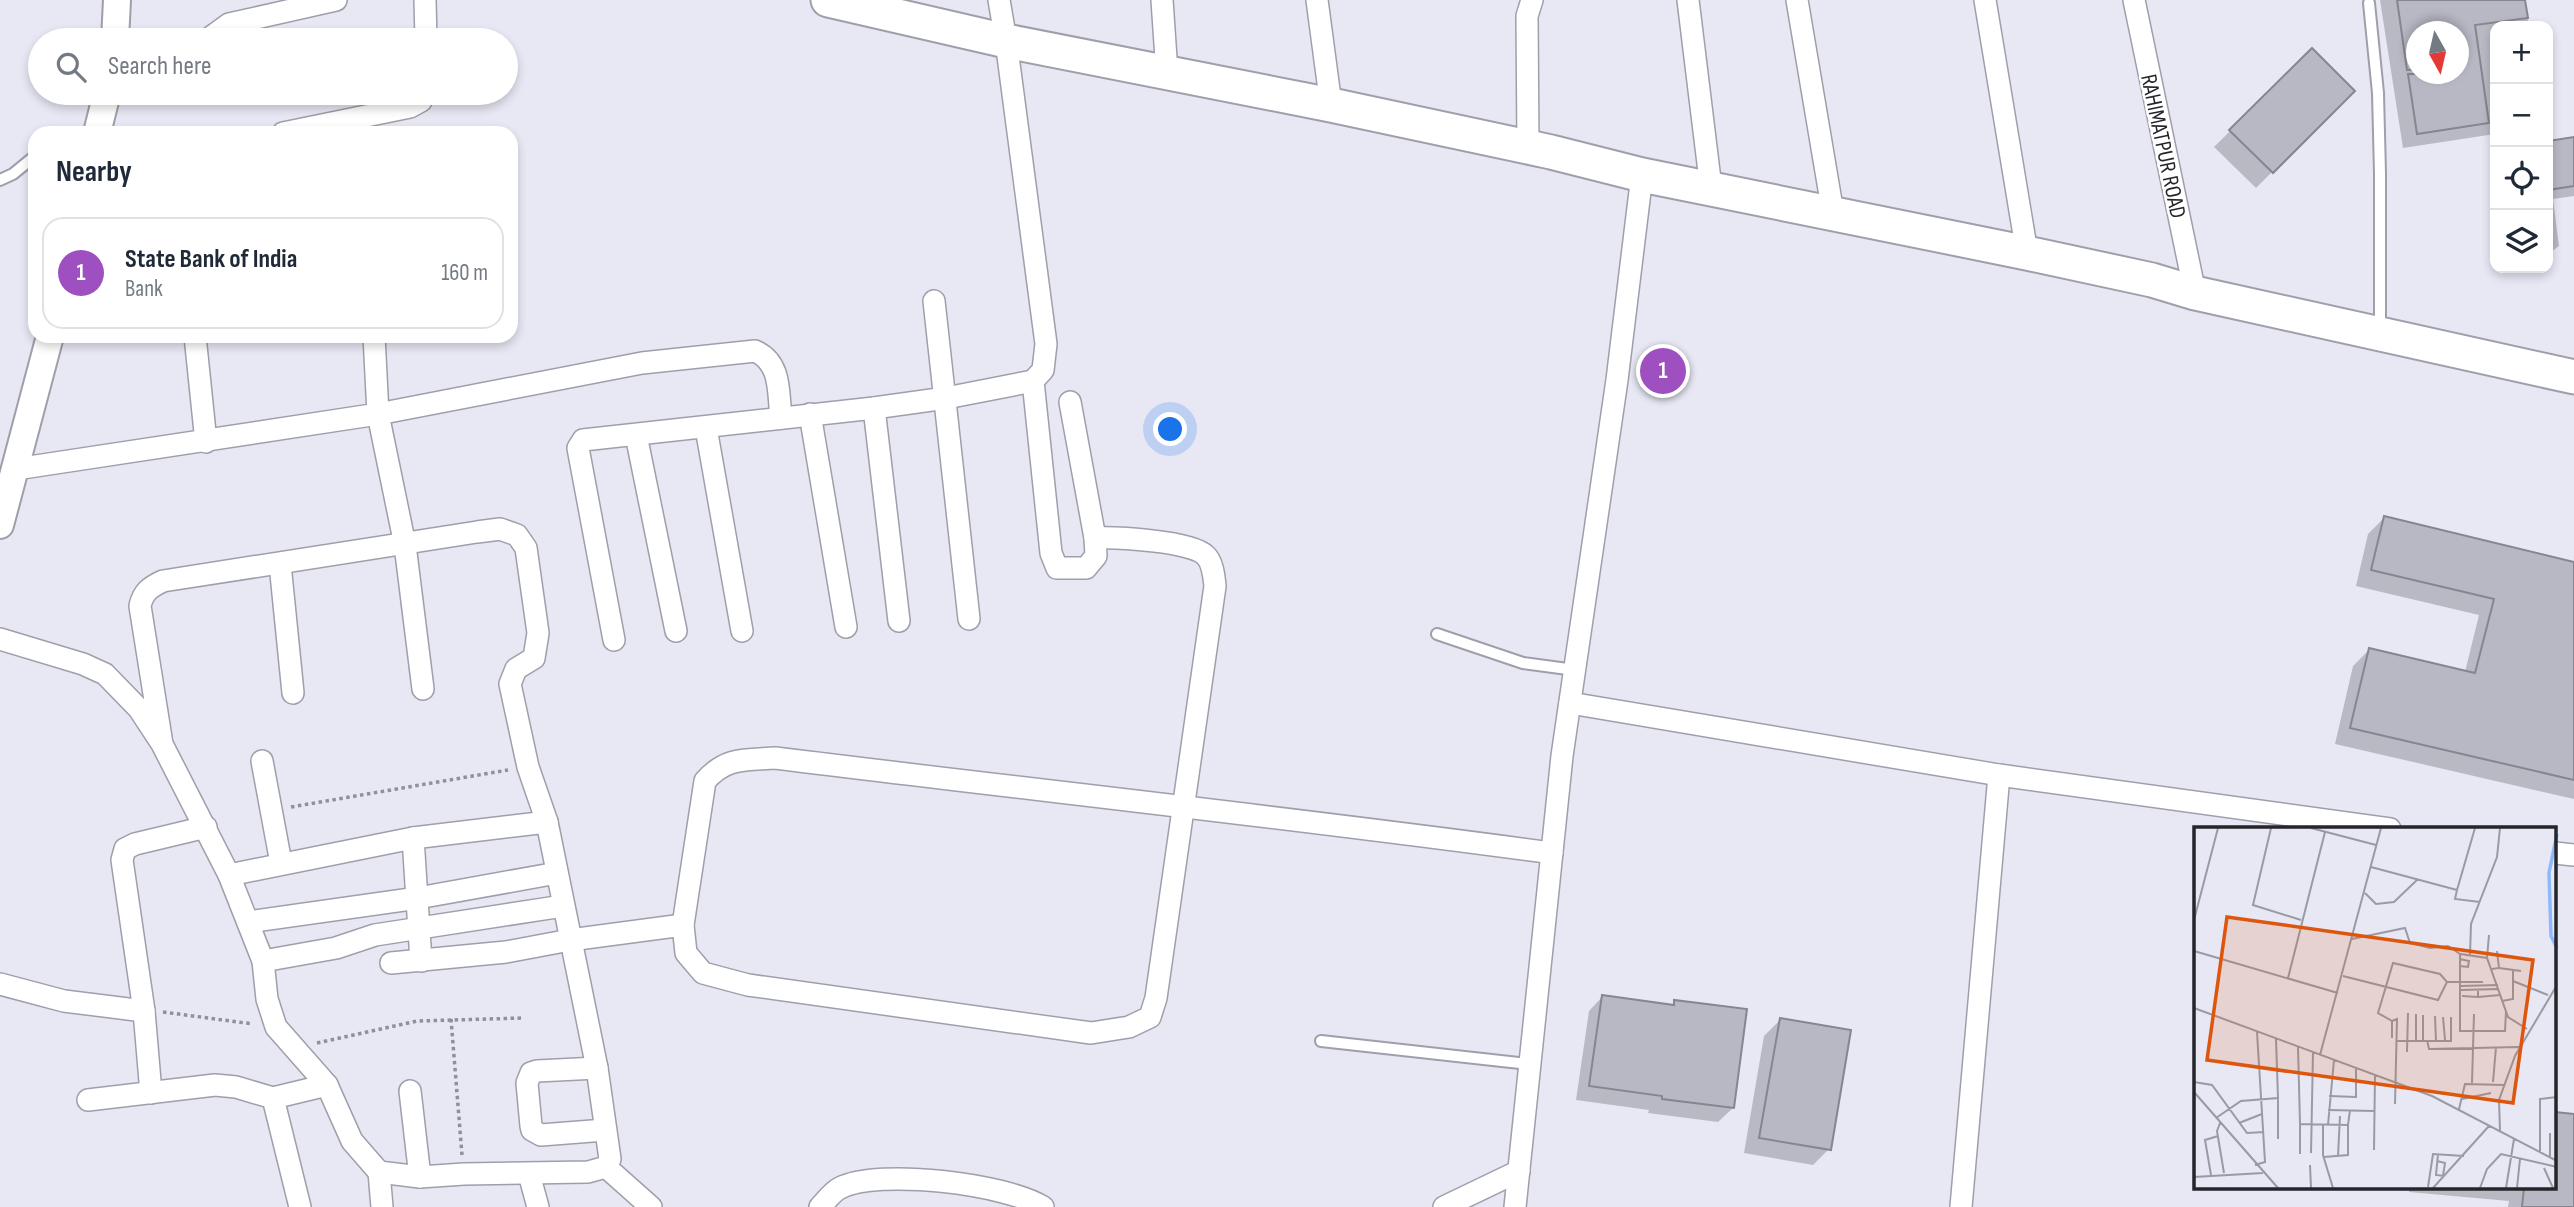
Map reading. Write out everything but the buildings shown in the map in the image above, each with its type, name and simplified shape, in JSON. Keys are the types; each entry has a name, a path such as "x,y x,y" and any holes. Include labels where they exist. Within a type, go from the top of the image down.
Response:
{"main road":[{"path":"828,0 1006,41 1331,105 1528,147 1642,175 2027,253 2574,377"}],"street":[{"path":"224,28 229,24 337,0"},
{"path":"425,0 426,28"},
{"path":"614,640 578,448 583,440 706,428 946,398 1033,381 1043,370 1046,344 999,0"},
{"path":"1162,0 1167,73"},
{"path":"1317,0 1331,105"},
{"path":"1528,147 1527,16 1532,0"},
{"path":"1688,0 1711,188"},
{"path":"1797,0 1833,213"},
{"path":"1985,0 2027,253"},
{"name":"RAHIMATPUR ROAD","path":"2134,0 2195,293"},
{"path":"99,126 104,105"},
{"path":"361,125 414,105"},
{"path":"1515,1207 1574,670 1616,380 1642,175"},
{"path":"934,301 969,619"},
{"path":"0,525 48,343"},
{"path":"196,343 206,442"},
{"path":"374,343 378,414 405,545 423,689"},
{"path":"16,469 378,414 642,363 755,351 768,356 774,366 781,418"},
{"path":"1033,381 1051,553 1057,568 1086,568 1096,556 1095,538 1070,402"},
{"path":"874,408 900,621"},
{"path":"810,414 846,627"},
{"path":"706,428 742,631"},
{"path":"636,435 676,631"},
{"path":"162,744 142,617 143,595 163,581 500,529 517,536 526,548 538,633 537,649 534,658 516,669 510,684 528,767 547,822 597,1068 610,1159 606,1167 588,1172 420,1177 379,1171"},
{"path":"1095,538 1114,537 1189,547 1206,555 1213,570 1215,586 1184,808 1156,998 1150,1017 1129,1027 1091,1033 748,985 703,973 686,953 683,925 705,781 716,768 738,761 775,758 1184,808 1341,824 1552,853"},
{"path":"279,564 293,693"},
{"path":"0,639 83,664 105,674 139,709 162,744 229,874 263,961 267,999 276,1027 327,1085 352,1141 379,1171 382,1207"},
{"path":"1570,703 1999,775 2376,827"},
{"path":"262,761 281,863"},
{"path":"1961,1207 1999,775"},
{"path":"229,874 414,838 547,822"},
{"path":"151,1093 144,1012 122,860 125,849 135,844 206,827"},
{"path":"414,838 421,961"},
{"path":"2556,853 2574,855"},
{"path":"248,922 418,898 557,873"},
{"path":"263,961 323,951 375,935 563,906"},
{"path":"391,963 506,952 570,940 683,925"},
{"path":"0,984 64,1001 144,1012"},
{"path":"597,1068 531,1073 527,1083 531,1126 532,1130 541,1135 605,1130"},
{"path":"88,1100 215,1085 236,1087 273,1098 327,1085"},
{"path":"410,1091 420,1177"},
{"path":"273,1098 300,1207"},
{"path":"606,1167 651,1207"},
{"path":"1444,1207 1519,1171"},
{"path":"529,1174 538,1207"},
{"path":"820,1207 838,1189 866,1180 936,1180 996,1191 1043,1207"}],"lane":[{"path":"2369,3 2378,93 2379,334"},
{"path":"0,180 28,162"},
{"path":"1437,634 1523,663 1574,670"},
{"path":"1321,1041 1529,1064"}],"path":[{"path":"272,810 528,767"},
{"path":"144,1012 170,1012 276,1027"},
{"path":"295,1048 417,1021 523,1018"},
{"path":"452,1019 464,1174"}],"place":[{"name":"State Bank of India","path":"1663,371"}]}
